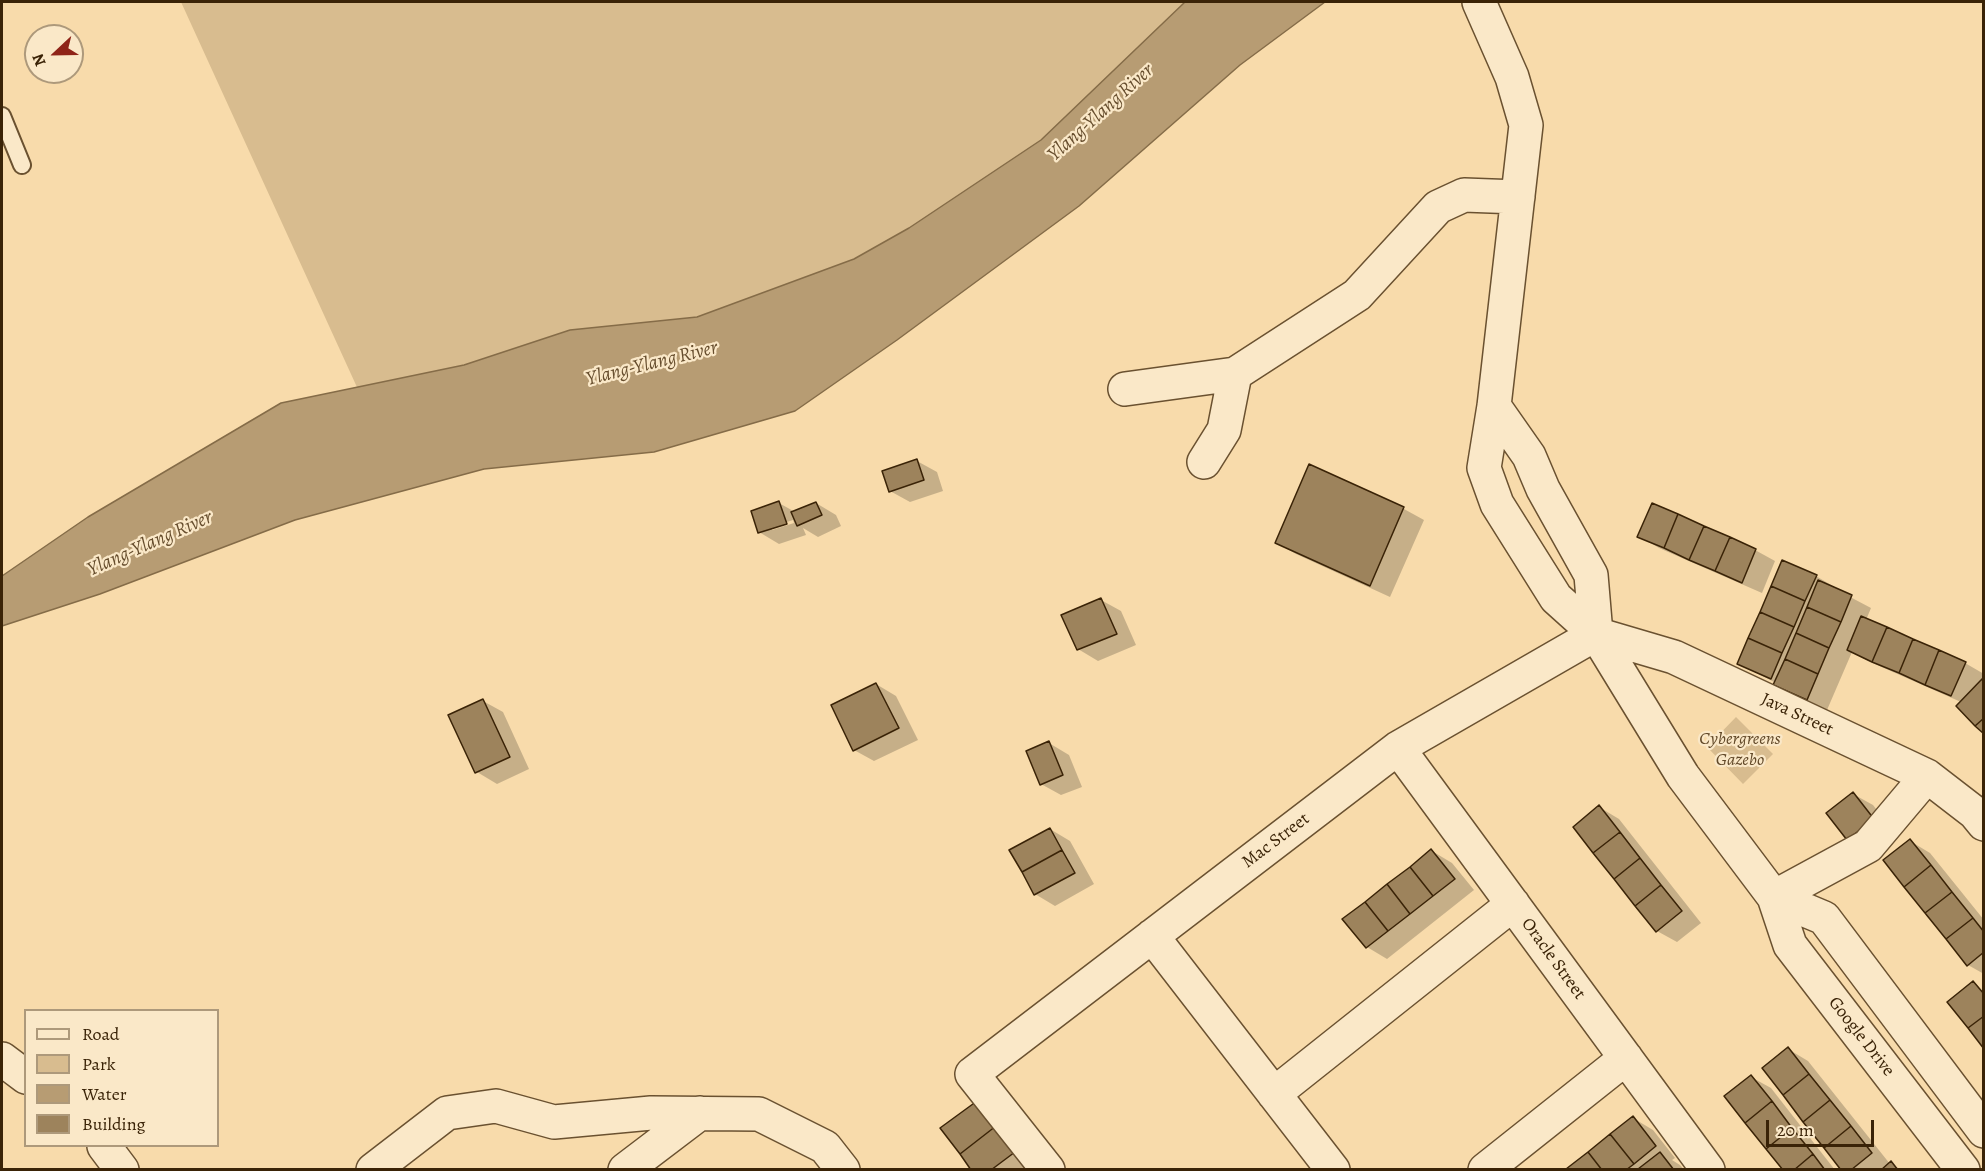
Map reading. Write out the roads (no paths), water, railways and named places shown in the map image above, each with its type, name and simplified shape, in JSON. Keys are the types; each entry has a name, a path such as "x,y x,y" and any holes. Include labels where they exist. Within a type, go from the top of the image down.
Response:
{"street":[{"path":"1483,10 1512,77 1526,125 1494,406 1484,468 1497,504 1556,598 1596,634"},
{"path":"1125,389 1235,374 1356,295 1438,207 1464,195 1518,197"},
{"path":"1204,462 1224,430 1235,374"},
{"path":"1494,406 1529,456 1543,489 1591,575 1596,634"},
{"name":"Mac Street","path":"1048,1170 972,1074 1398,748 1596,634"},
{"name":"Java Street","path":"1596,634 1674,657 1927,776 1975,813 1983,824"},
{"name":"Google Drive","path":"1596,634 1683,776 1774,897 1790,945 1963,1170"},
{"name":"Oracle Street","path":"1398,748 1708,1170"},
{"path":"1774,897 1868,846 1927,776"},
{"path":"1774,897 1824,918 1983,1131"},
{"path":"1274,1094 1513,904"},
{"path":"1152,936 1333,1170"},
{"path":"1485,1170 1626,1058"},
{"path":"2,1059 24,1076"},
{"path":"373,1170 447,1113 496,1106 554,1122 651,1113 759,1114 825,1147 843,1170"},
{"path":"625,1170 700,1113"},
{"path":"105,1147 122,1170"}],"lane":[{"path":"2,116 22,165"}],"water":[{"name":"Ylang-Ylang River","path":"1185,2 1325,2 1240,65 1079,206 897,340 795,411 654,452 484,469 295,520 100,594 2,626 2,576 88,517 281,403 464,365 570,330 697,317 854,259 909,228 1041,140"}],"park label":[{"name":"Cybergreens Gazebo","path":"1740,750"}]}
